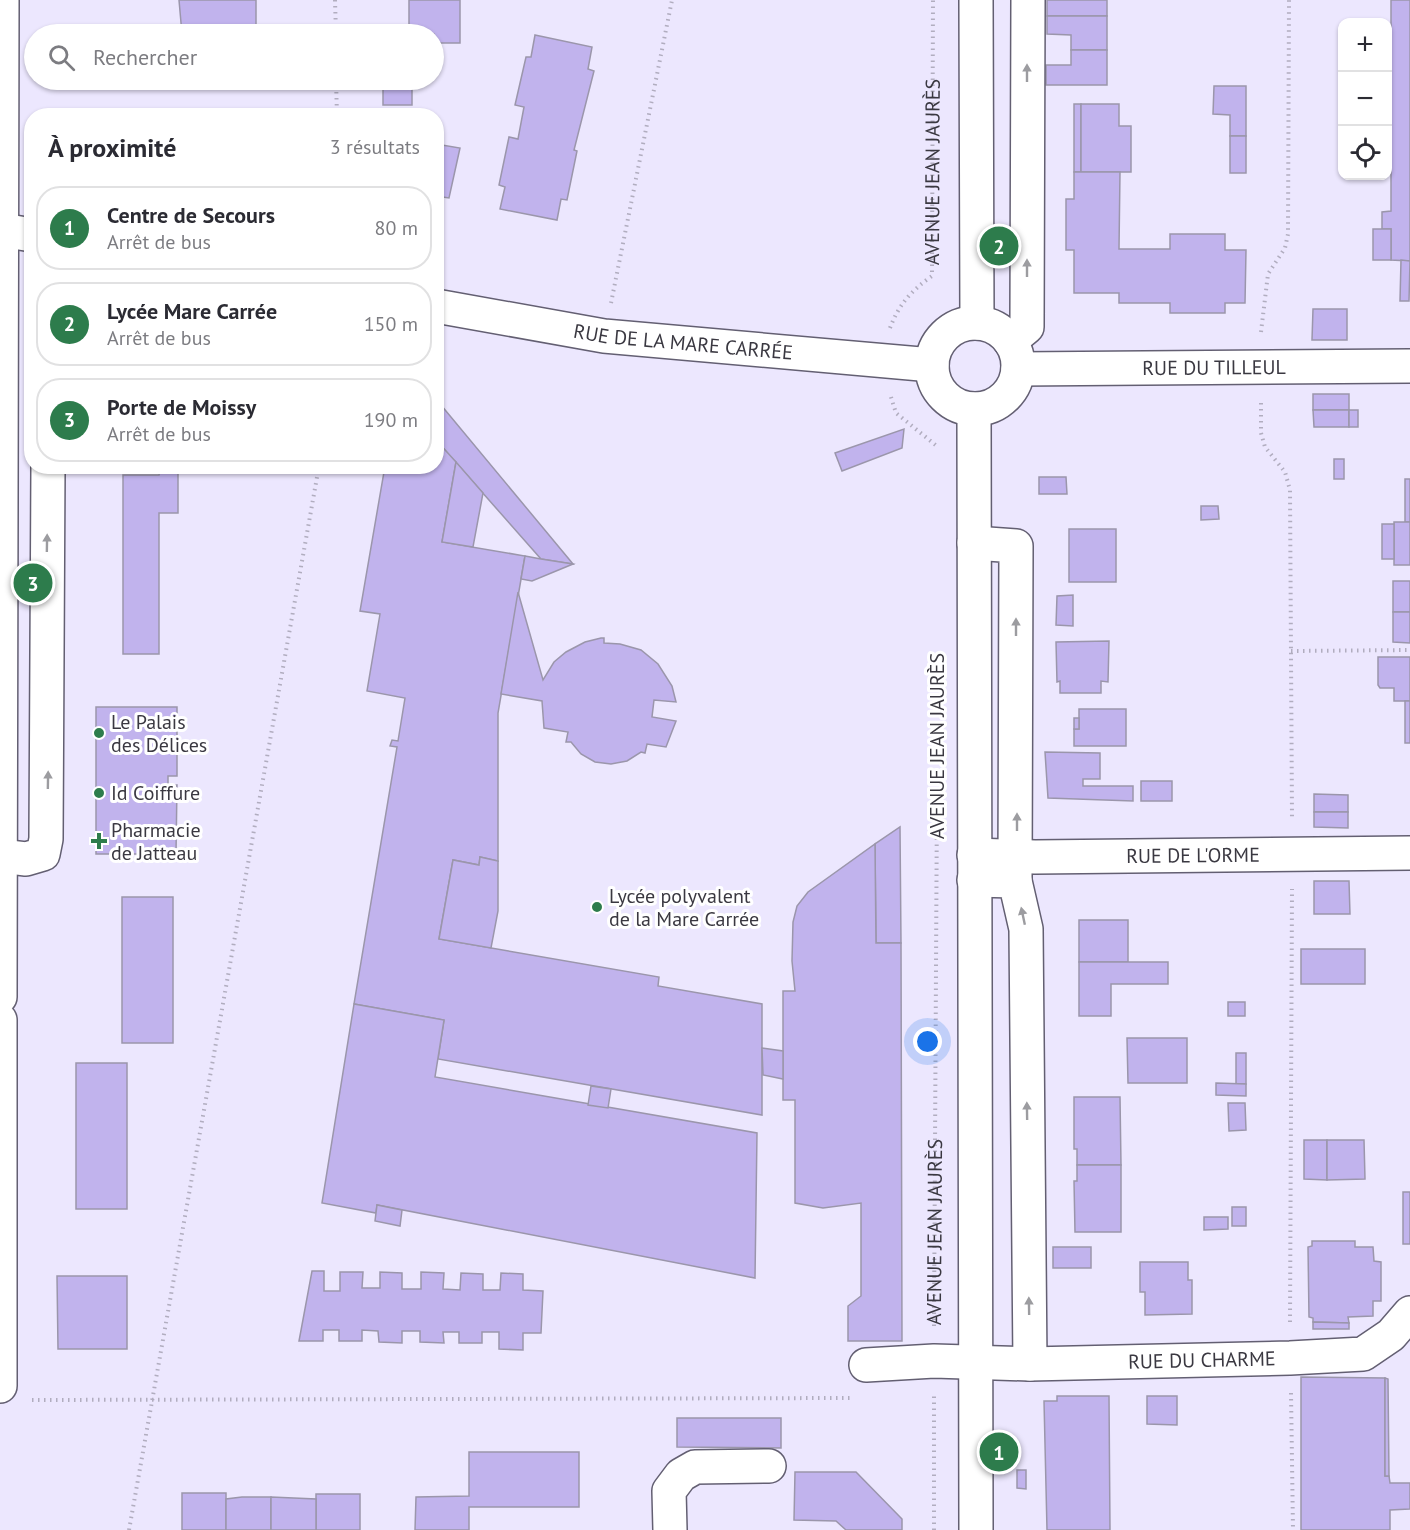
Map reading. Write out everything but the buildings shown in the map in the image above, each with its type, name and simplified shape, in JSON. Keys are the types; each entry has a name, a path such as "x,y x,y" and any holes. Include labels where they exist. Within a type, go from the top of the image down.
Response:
{"street":[{"path":"0,997 1,692 17,232 1,109 2,0"},
{"path":"976,0 977,323"},
{"path":"1014,355 996,328 977,323 965,324 945,334 938,343 932,365 934,379 949,400 974,409 987,408 999,402 1015,382 1014,355 1027,327 1028,0"},
{"name":"RUE DE LA MARE CARRÉE","path":"444,307 604,336 932,365"},
{"name":"RUE DU TILLEUL","path":"1014,355 1261,366 1410,366"},
{"name":"AVENUE JEAN JAURÈS","path":"974,409 976,1530"},
{"path":"0,856 26,859 43,854 48,774 48,474"},
{"path":"974,543 1016,546 1016,868 1026,929 1030,1364"},
{"path":"1,692 47,691"},
{"name":"RUE DE L'ORME","path":"974,867 1016,868 1292,854 1410,853"},
{"path":"0,1020 1,1216 12,1393"},
{"name":"RUE DU CHARME","path":"866,1365 934,1361 1030,1364 1290,1358 1363,1354 1391,1335 1410,1313"},
{"path":"670,1530 669,1491 681,1475 695,1467 769,1466"}],"path":[{"path":"335,0 336,24"},
{"path":"604,336 672,0"},
{"name":"AVENUE JEAN JAURÈS","path":"933,0 932,276 914,289 899,306 890,327 885,361 887,385 896,413 938,448"},
{"path":"1289,0 1288,234 1285,248 1268,274 1261,333 1261,434 1265,447 1286,472 1290,490 1292,854 1290,1358 1293,1530"},
{"path":"336,90 337,108"},
{"path":"129,1530 317,474"},
{"path":"1291,651 1410,650"},
{"name":"AVENUE JEAN JAURÈS","path":"934,1530 937,780"},
{"path":"12,1393 153,1400 863,1398"},
{"path":"922,1397 934,1397"}],"place":[{"name":"Lycée Mare Carrée","path":"999,246"},
{"name":"Porte de Moissy","path":"33,583"},
{"name":"Le Palais des Délices","path":"99,733"},
{"name":"Id Coiffure","path":"99,793"},
{"name":"Pharmacie de Jatteau","path":"99,841"},
{"name":"Lycée polyvalent de la Mare Carrée","path":"597,907"},
{"name":"Centre de Secours","path":"999,1452"}]}
